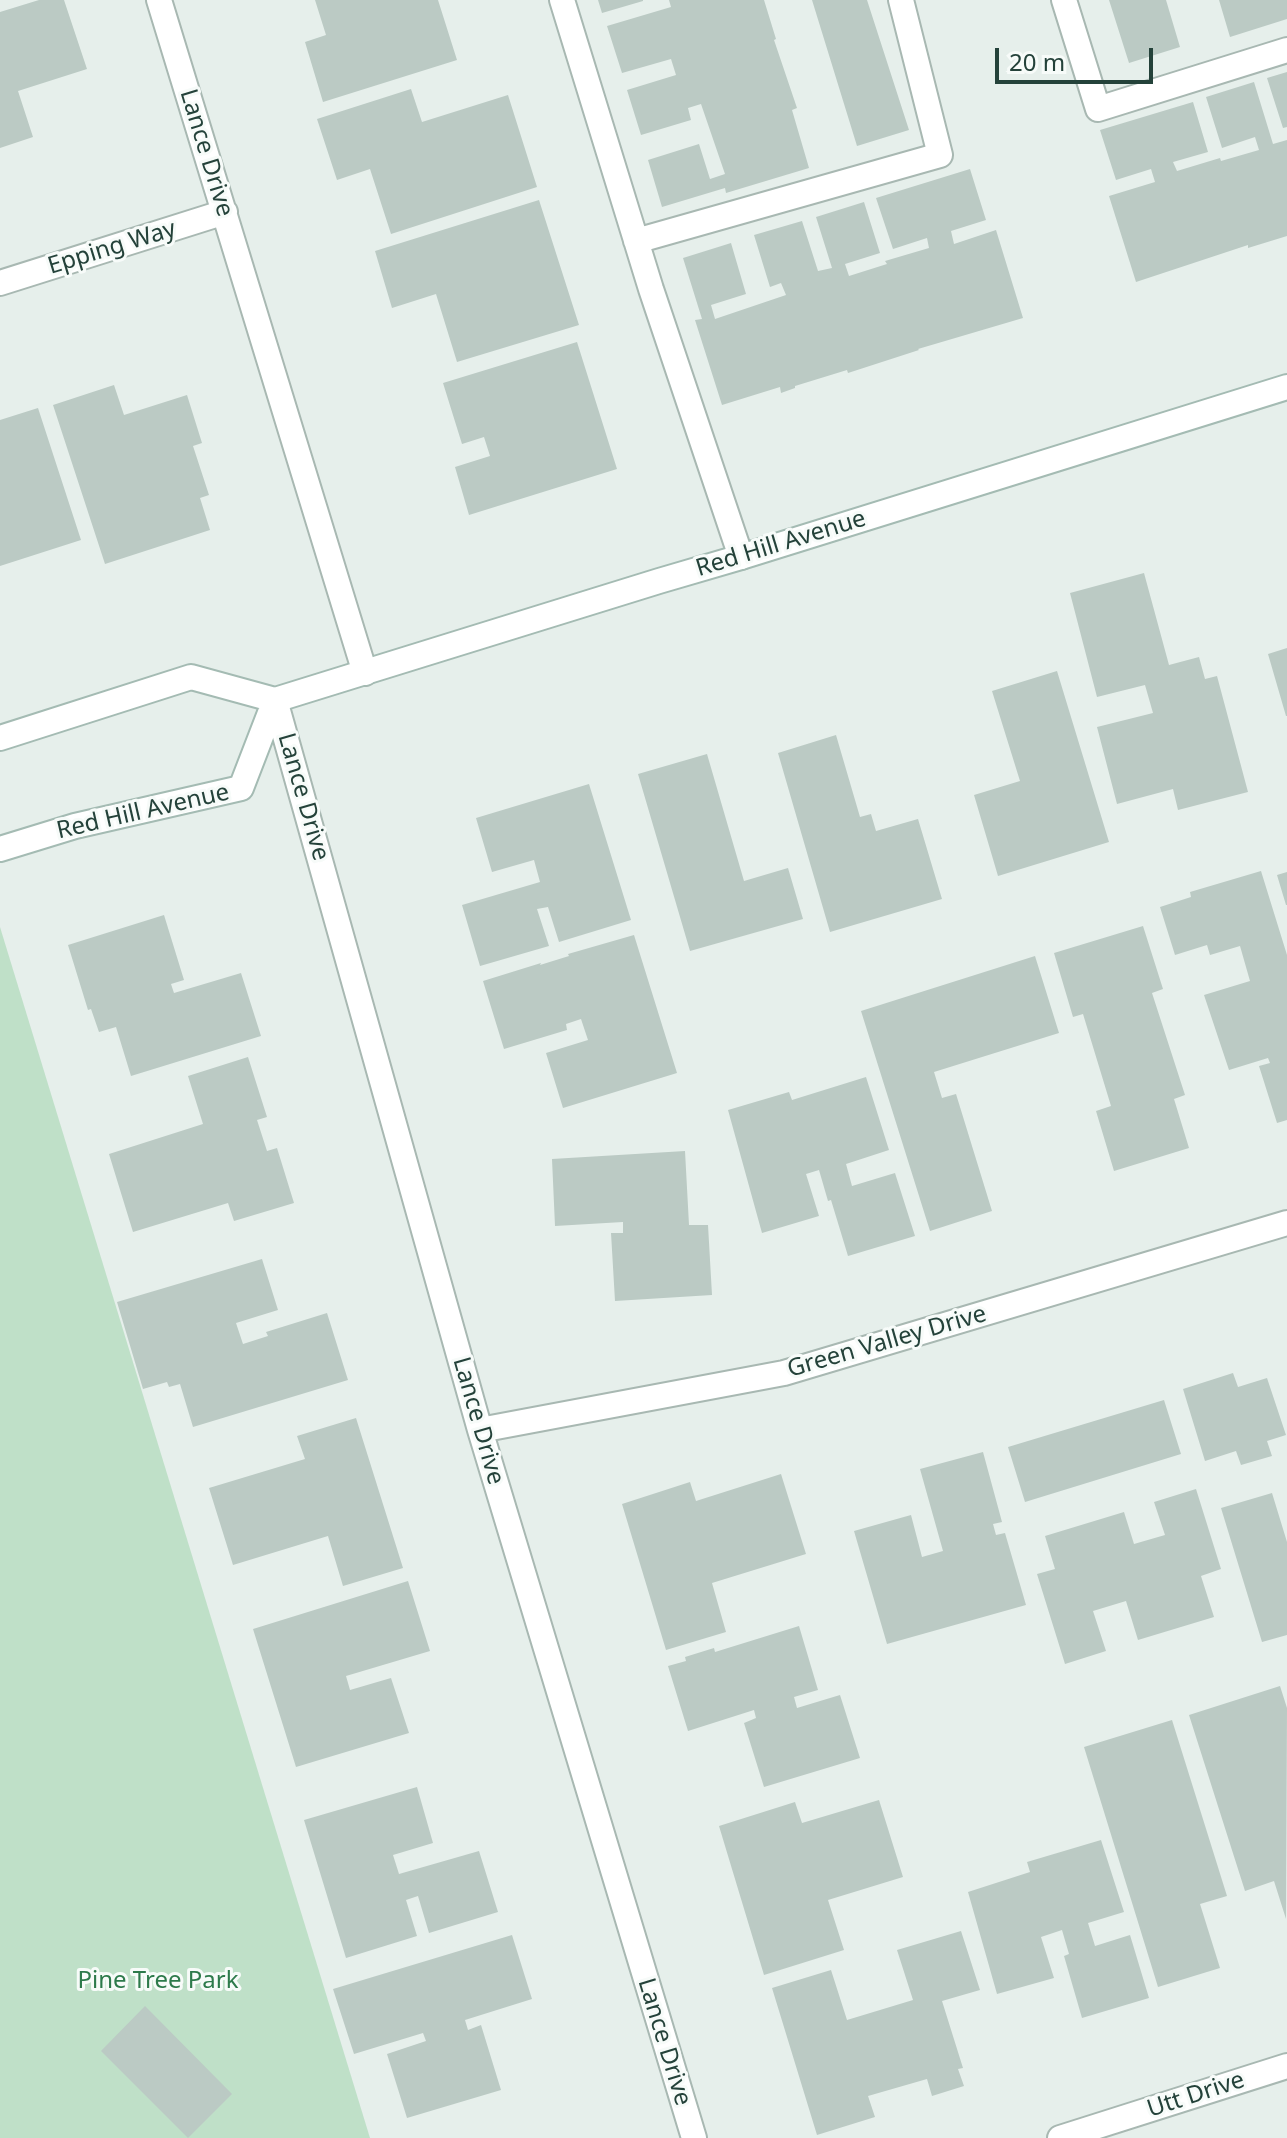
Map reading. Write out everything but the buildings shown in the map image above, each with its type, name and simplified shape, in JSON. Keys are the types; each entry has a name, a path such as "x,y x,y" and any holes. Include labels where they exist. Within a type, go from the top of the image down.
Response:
{"street":[{"name":"Lance Drive","path":"159,0 365,673"},
{"path":"562,0 636,241 741,557"},
{"path":"636,241 940,155 901,0"},
{"path":"1064,0 1098,109 1287,50"},
{"name":"Epping Way","path":"0,283 225,212"},
{"name":"Red Hill Avenue","path":"0,849 75,826 241,788 275,700 1287,387"},
{"path":"0,738 191,677 275,700"},
{"name":"Lance Drive","path":"275,700 480,1430 694,2138"},
{"name":"Green Valley Drive","path":"480,1430 784,1373 1287,1223"},
{"name":"Utt Drive","path":"1060,2138 1287,2066"}],"green space":[{"name":"Pine Tree Park","path":"0,927 370,2138 0,2138"}]}
